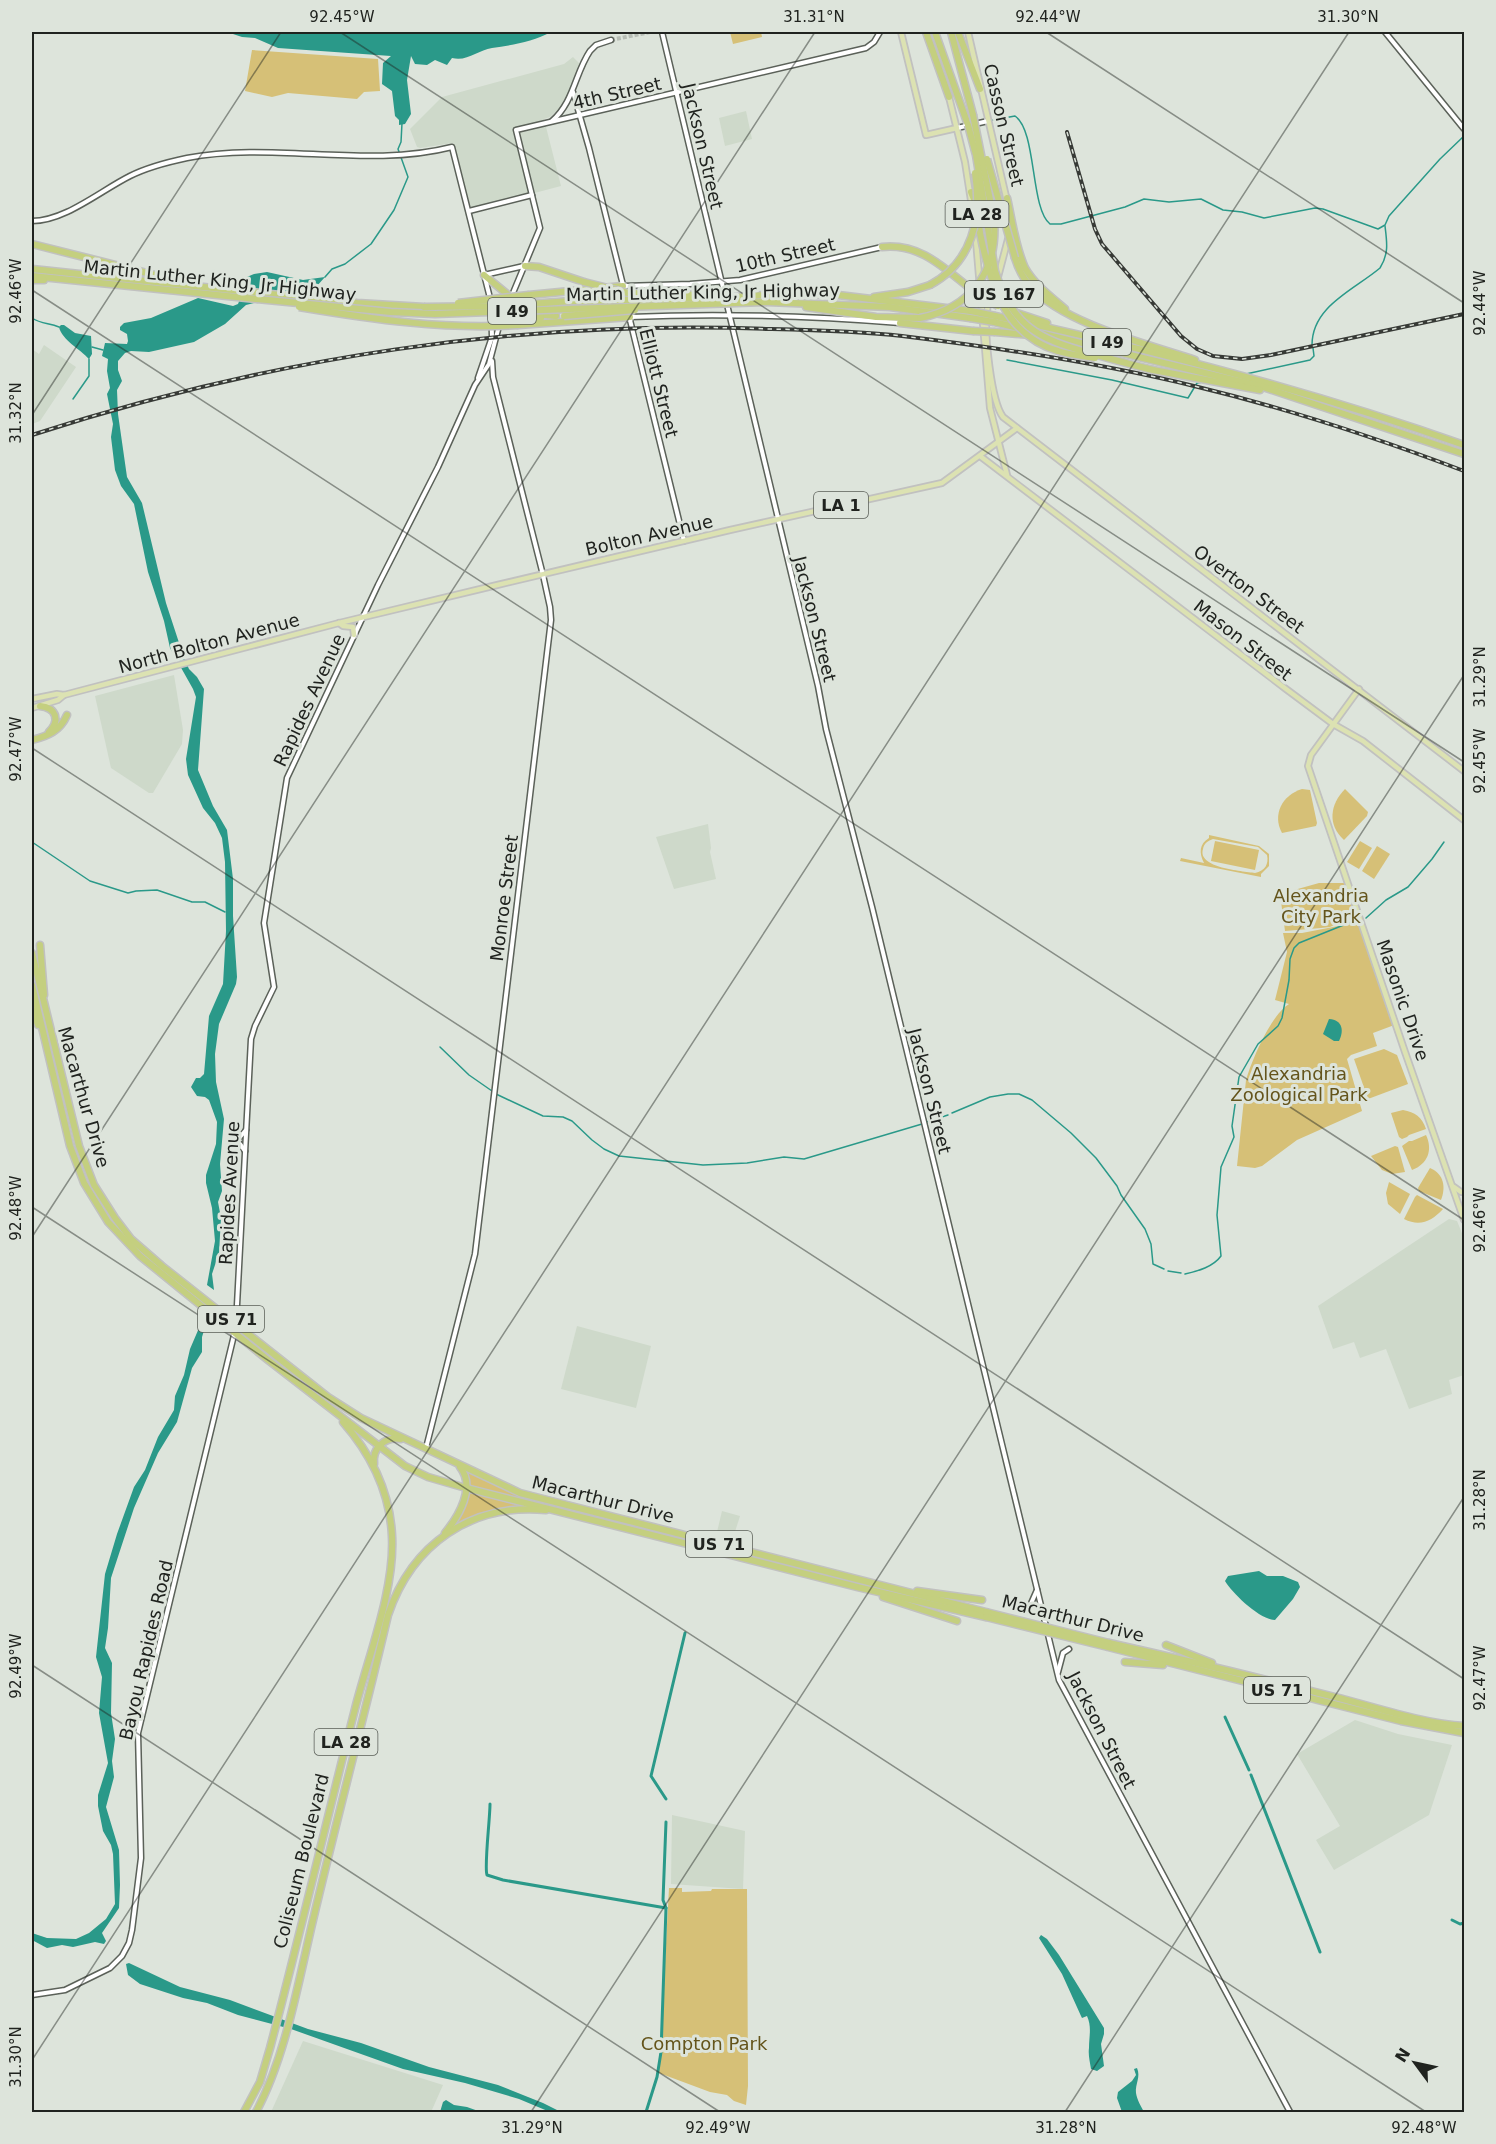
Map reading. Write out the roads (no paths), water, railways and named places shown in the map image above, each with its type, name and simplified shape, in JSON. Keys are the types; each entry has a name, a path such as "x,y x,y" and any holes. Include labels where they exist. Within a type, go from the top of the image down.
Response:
{"highway":[{"path":"926,32 949,97"},
{"name":"US 167","path":"935,32 968,125 976,155 995,271 1012,309 1022,322 1051,341 1132,365 1293,397"},
{"name":"US 167","path":"951,32 1015,258 1024,279 1035,292 1050,303 1078,318 1123,336 1222,369"},
{"path":"958,32 980,89"},
{"name":"LA 28","path":"767,302 876,317 912,318 944,311 970,293 979,283 989,264 995,235 992,201 973,115"},
{"name":"LA 28","path":"838,295 872,297 914,291 945,276 963,257 974,234 978,193 968,125"},
{"path":"971,192 976,204 989,274 998,299 1020,329 1036,342 1060,352 1132,365"},
{"path":"1007,198 1025,268 1039,286 1078,318"},
{"path":"33,244 143,273 205,286"},
{"path":"882,247 898,246 916,250 940,264 984,298 1070,333"},
{"path":"525,266 539,267 628,293 715,295 721,298"},
{"name":"Martin Luther King, Jr Highway","path":"32,269 357,303 424,307 491,306 571,300 721,298 779,294 838,295 1070,333 1222,369 1351,407 1464,445"},
{"path":"484,275 511,299 536,314 556,316"},
{"name":"Martin Luther King, Jr Highway","path":"32,278 376,311 435,314 767,302 912,307"},
{"path":"424,307 623,286"},
{"path":"257,300 409,322 458,326 518,325 630,317"},
{"path":"501,322 508,317 564,316 675,306"},
{"name":"Martin Luther King, Jr Highway","path":"995,319 1251,384 1464,454"},
{"path":"900,323 1076,340"},
{"path":"40,706 50,708 56,717 54,727 42,737"},
{"path":"32,740 60,727 67,715"},
{"path":"40,945 46,1017"},
{"name":"Macarthur Drive","path":"32,953 78,1146 97,1190 126,1233 162,1266 344,1408 520,1493 857,1587 986,1614"},
{"name":"Macarthur Drive","path":"32,985 76,1165 93,1201 117,1234 140,1256 268,1360 405,1466 428,1477 466,1488 886,1586 1109,1645 1232,1671 1398,1713 1464,1726"},
{"path":"32,1009 45,1042"},
{"path":"70,1146 78,1146"},
{"path":"268,1360 273,1354"},
{"name":"LA 28","path":"318,1399 352,1432 377,1473"},
{"path":"377,1473 374,1457 380,1447 388,1439 408,1440"},
{"path":"456,1463 466,1475 466,1488"},
{"name":"Coliseum Boulevard","path":"245,2112 267,2059 389,1576 392,1553 391,1525 385,1495 377,1473"},
{"name":"LA 28","path":"441,1538 459,1513 466,1488"},
{"path":"441,1538 472,1520 507,1510 568,1513"},
{"name":"Coliseum Boulevard","path":"256,2112 271,2082 300,1979 312,1922 391,1606 403,1579 418,1559 441,1538"},
{"path":"384,1634 381,1630 386,1609 389,1576"},
{"path":"886,1586 982,1600"},
{"path":"857,1587 957,1621"},
{"path":"369,1692 379,1637 376,1634"},
{"name":"Macarthur Drive","path":"1109,1645 1174,1665 1401,1722 1464,1733"},
{"path":"1166,1645 1232,1671"},
{"path":"1125,1662 1174,1665"},
{"path":"346,1743 356,1745"},
{"path":"289,1976 300,1979"},
{"path":"267,2059 277,2061"}],"main road":[{"name":"Jackson Street","path":"662,32 818,686 826,729 860,858 1058,1673 1064,1692 1290,2112"},
{"name":"4th Street","path":"532,195 516,130 866,48 874,42 880,32"},
{"path":"901,32 926,135 988,121"},
{"name":"Casson Street","path":"968,32 1007,198 1009,234 1007,248 989,302 986,320 994,399 1003,417 1017,428"},
{"path":"1385,32 1463,128"},
{"path":"548,122 560,112 573,92 590,51 596,45 611,40"},
{"name":"Elliott Street","path":"573,92 623,286 684,541"},
{"path":"949,97 971,192 990,408 1009,477"},
{"path":"32,221 58,217 132,175 170,162 233,153 386,154 415,153 452,147 491,302 492,330 486,360 475,386"},
{"path":"469,211 532,195"},
{"name":"Rapides Avenue","path":"236,1324 251,1039 274,987 264,923 286,783 354,635 438,467 475,386 489,364 501,322 540,228 532,195"},
{"name":"10th Street","path":"623,286 721,283 752,278 882,247"},
{"path":"484,275 525,266"},
{"path":"630,317 729,315 900,323"},
{"name":"Monroe Street","path":"426,1448 477,1237 550,620 550,607 543,575 493,377 493,352"},
{"name":"LA 1","path":"980,456 1017,428"},
{"name":"Overton Street","path":"1017,428 1464,771"},
{"name":"Bolton Avenue","path":"362,619 777,519 942,483 980,456"},
{"name":"Mason Street","path":"980,456 1333,724 1363,741 1464,820"},
{"name":"North Bolton Avenue","path":"32,699 57,694 64,695 362,619"},
{"path":"339,624 353,627 354,635"},
{"path":"1333,724 1359,689"},
{"name":"North Bolton Avenue","path":"32,708 58,700 64,695"},
{"name":"Masonic Drive","path":"1333,724 1311,754 1308,766 1464,1220"},
{"path":"245,1151 240,1144 233,1141 240,1137 246,1129"},
{"path":"1453,1186 1464,1191"},
{"name":"Bayou Rapides Road","path":"32,1995 65,1990 110,1968 122,1956 129,1943 141,1858 138,1733 236,1324"},
{"path":"1022,1610 1029,1608 1038,1589"},
{"path":"1058,1673 1063,1653 1069,1649"}],"water":[{"path":"227,32 551,32 530,41 487,49 468,57 452,58 447,65 435,60 427,65 415,64 411,56 407,80 411,114 405,124 399,125 399,120 395,116 392,91 382,84 383,63 391,56 278,48 255,38"},
{"path":"267,272 303,280 325,277 316,287 306,291 287,292 246,305 225,324 194,342 149,352 131,351 125,353 118,361 122,381 117,390 118,414 127,477 142,503 166,603 184,658 204,689 198,770 213,806 227,830 233,879 237,977 219,1024 215,1054 216,1082 224,1119 220,1164 222,1191 218,1202 221,1218 219,1253 212,1274 214,1290 207,1285 215,1241 206,1175 216,1144 217,1122 209,1100 197,1096 191,1087 196,1078 204,1074 209,1016 223,984 226,931 225,862 222,838 215,823 203,808 188,775 186,759 196,697 170,648 148,572 134,504 121,486 115,470 111,437 113,424 107,394 110,388 107,371 108,359 102,356 105,343 127,344 127,334 120,330 124,323 151,318 198,298 233,306 238,304 240,299 242,279"},
{"path":"61,325 75,333 91,336 92,354 89,359 64,336 59,327"},
{"path":"1329,1019 1340,1024 1342,1033 1339,1041 1334,1041 1323,1034"},
{"path":"200,1320 206,1324 202,1337 202,1352 192,1368 177,1422 158,1453 134,1508 111,1578 105,1648 112,1663 111,1713 115,1739 112,1761 114,1777 106,1807 119,1850 119,1908 102,1933 106,1941 104,1944 95,1942 73,1947 62,1945 47,1948 32,1940 32,1933 47,1938 76,1939 89,1933 106,1919 115,1904 113,1854 103,1831 98,1806 98,1795 108,1763 99,1713 102,1677 96,1657 105,1574 134,1487 145,1470 158,1437 174,1410 175,1396 184,1375"},
{"path":"1259,1571 1267,1576 1283,1576 1298,1582 1300,1587 1275,1620 1254,1611 1225,1581 1228,1576"},
{"path":"1041,1935 1059,1955 1104,2028 1101,2044 1104,2066 1097,2071 1091,2069 1089,2020 1087,2016 1082,2018 1062,1974 1039,1938"},
{"path":"129,1963 180,1987 230,2000 308,2029 361,2043 429,2067 498,2085 561,2112 550,2112 519,2099 465,2083 403,2069 291,2029 140,1984 128,1975 126,1964"},
{"path":"1137,2068 1136,2093 1144,2112 1122,2112 1117,2098 1118,2092 1132,2081 1136,2075 1134,2069"},
{"path":"446,2100 454,2105 481,2112 440,2112"}],"waterway":[{"path":"993,120 1015,116 1022,124 1027,137 1039,202 1050,224 1061,224 1125,207 1144,199 1169,202 1201,199 1223,210 1264,218 1315,208 1323,209 1378,229 1385,225 1389,216 1464,136"},
{"path":"325,277 332,269 345,264 371,244 394,210 408,177 398,149 401,142 402,123"},
{"path":"1312,345 1314,331 1327,309 1380,268 1386,253 1385,226"},
{"path":"32,318 59,327"},
{"path":"92,347 103,350"},
{"path":"1246,374 1310,360 1314,356 1313,348"},
{"path":"73,399 89,376 89,359"},
{"path":"1007,360 1112,380 1188,398 1197,383 1203,382"},
{"path":"32,842 90,881 128,893 157,890 192,902 205,902 225,912"},
{"path":"1366,918 1386,900 1408,887 1444,842"},
{"path":"1185,1274 1210,1266 1221,1256 1217,1215 1221,1167 1234,1137 1232,1126 1239,1077 1258,1044 1278,1026 1282,1018 1289,980 1290,959 1294,948 1299,943 1356,920"},
{"path":"440,1047 469,1075 492,1091"},
{"path":"496,1094 543,1116 563,1117 572,1121 604,1149 619,1156 703,1165 747,1163 784,1157 804,1159 922,1124"},
{"path":"952,1113 990,1097 1008,1094 1019,1094 1032,1100 1096,1158 1145,1229 1151,1244 1153,1264 1164,1269"},
{"path":"926,1122 948,1115"},
{"path":"1168,1271 1181,1273"},
{"path":"666,1799 651,1776 685,1633"},
{"path":"1225,1717 1249,1770"},
{"path":"1251,1775 1320,1952"},
{"path":"490,1804 487,1875 503,1880 666,1908"},
{"path":"646,2112 657,2077 661,2052 666,1908 663,1900 666,1822"},
{"path":"1452,1920 1460,1924 1464,1923"}],"tunnel":[{"path":"611,40 650,32"}],"railway":[{"path":"1067,132 1095,229 1102,244 1181,336 1197,349 1213,356 1242,359 1271,355 1464,314"},
{"path":"32,435 121,408 212,385 303,365 396,349 489,338 582,331 676,328 786,329 902,336 1088,363 1198,387 1299,415 1399,447 1464,471"}],"park label":[{"name":"Alexandria City Park","path":"1321,905"},
{"name":"Alexandria Zoological Park","path":"1299,1083"},
{"name":"Compton Park","path":"704,2043"}]}
